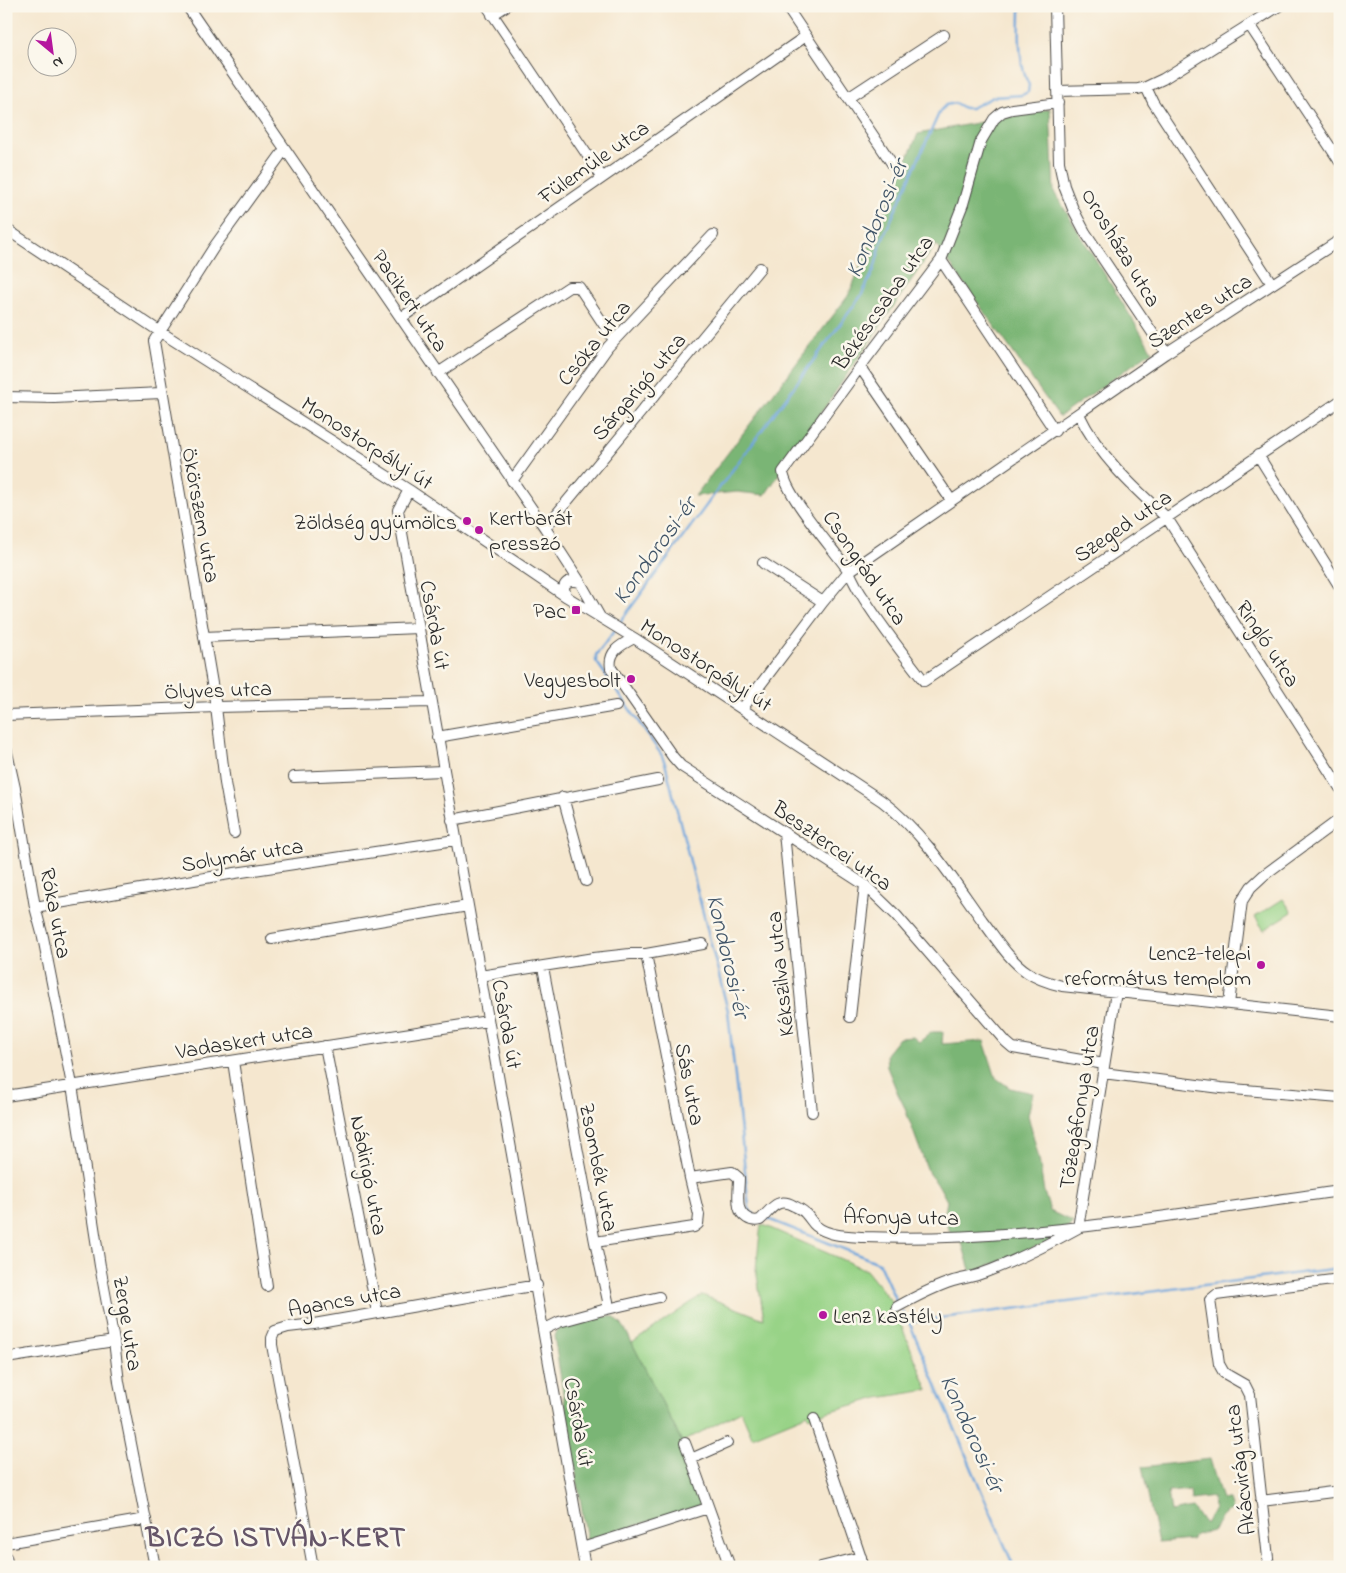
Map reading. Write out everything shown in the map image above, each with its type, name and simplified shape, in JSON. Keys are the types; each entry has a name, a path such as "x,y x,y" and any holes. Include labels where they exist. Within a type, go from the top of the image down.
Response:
{"street":[{"name":"Pacikert utca","path":"187,6 545,528 601,617"},
{"path":"506,6 490,10 602,177"},
{"path":"786,6 893,165"},
{"name":"Orosháza utca","path":"1055,6 1059,162 1064,186 1085,232 1166,353"},
{"path":"1057,91 1122,90 1146,87 1163,80 1279,6"},
{"path":"1250,26 1340,162"},
{"path":"848,98 944,35"},
{"name":"Fülemüle utca","path":"401,318 806,36"},
{"path":"1146,87 1153,102 1272,284"},
{"name":"Békéscsaba utca","path":"783,472 941,260 963,204 981,141 994,119 1002,112 1012,108 1058,103"},
{"path":"159,332 214,247 285,149"},
{"name":"Monostorpályi út","path":"6,229 159,332 409,490 897,813 931,850 1008,955 1027,972 1050,984 1340,1016"},
{"name":"Csóka utca","path":"512,481 614,340 713,235"},
{"name":"Szentes utca","path":"742,709 823,602 852,569 1166,353 1340,240"},
{"path":"941,260 1055,431"},
{"name":"Sárgarigó utca","path":"545,528 760,268"},
{"path":"438,372 569,287 579,287 614,340"},
{"name":"Ökörszem utca","path":"159,332 154,341 216,707 234,833"},
{"path":"860,367 951,500"},
{"path":"6,397 54,398 162,393"},
{"name":"Szeged utca","path":"924,681 1340,401"},
{"path":"1079,414 1091,435 1112,464 1167,518"},
{"path":"1258,455 1340,587"},
{"name":"Csongrád utca","path":"783,472 784,481 801,507 852,569 862,596 897,647 924,681"},
{"name":"Csárda út","path":"409,490 398,510 430,702 545,1329 586,1567"},
{"name":"Ringló utca","path":"1167,518 1340,788"},
{"path":"763,563 823,602"},
{"path":"568,597 564,591 567,582 573,580 580,582"},
{"path":"204,637 418,628"},
{"name":"Besztercei utca","path":"634,638 618,647 612,655 611,668 681,766 875,893 1013,1048 1104,1068 1221,1088 1340,1098"},
{"name":"Ölyves utca","path":"6,715 216,707 430,702"},
{"path":"437,737 616,706"},
{"name":"Róka utca","path":"6,748 10,789 43,937 72,1085"},
{"path":"294,777 443,771"},
{"path":"452,820 658,780"},
{"path":"563,798 586,881"},
{"path":"1229,1004 1242,901 1251,887 1264,875 1340,819"},
{"name":"Kékszilva utca","path":"784,833 812,1112"},
{"name":"Solymár utca","path":"35,907 226,875 455,840"},
{"path":"850,1017 865,885"},
{"path":"272,938 468,906"},
{"path":"480,976 630,954 646,954 703,944"},
{"name":"Sás utca","path":"595,1242 694,1228 699,1221 646,954"},
{"name":"Zsombék utca","path":"543,967 608,1301 608,1307 603,1310"},
{"name":"Tőzegáfonya utca","path":"1078,1228 1116,992"},
{"name":"Vadaskert utca","path":"6,1096 488,1021"},
{"name":"Nádirigó utca","path":"326,1046 377,1312"},
{"path":"234,1061 267,1286"},
{"name":"Zerge utca","path":"72,1085 119,1382 155,1567"},
{"name":"Áfonya utca","path":"690,1178 732,1172 739,1178 739,1208 746,1218 751,1221 760,1220 779,1203 788,1203 806,1213 815,1226 837,1235 862,1237 940,1238 1078,1228 1340,1191"},
{"name":"Áfonya utca","path":"897,1307 921,1294 952,1282 982,1274 1012,1261 1078,1228"},
{"name":"Akácvirág utca","path":"1269,1567 1250,1396 1244,1385 1224,1373 1218,1364 1210,1300 1216,1295 1340,1279"},
{"name":"Agancs utca","path":"313,1567 272,1338 275,1331 281,1328 537,1285"},
{"path":"545,1329 559,1322 659,1297"},
{"path":"6,1358 114,1341"},
{"path":"814,1419 862,1562 821,1567"},
{"path":"685,1443 730,1567"},
{"path":"691,1459 727,1443"},
{"path":"1261,1501 1340,1491"},
{"path":"582,1548 708,1508"},
{"path":"6,1543 146,1519"},
{"path":"6,1556 8,1567"}],"green space":[{"path":"1050,109 1054,192 1152,351 1059,417 936,244 765,495 737,492 695,496 848,296 918,134"},
{"path":"1283,899 1292,912 1264,930 1255,917"},
{"path":"932,1032 943,1032 942,1044 984,1041 996,1078 1010,1088 1033,1093 1028,1115 1039,1159 1044,1192 1050,1211 1073,1222 1065,1232 1043,1244 971,1273 962,1243 953,1239 944,1217 947,1201 939,1186 929,1174 904,1106 887,1067 886,1054 899,1038 913,1037 919,1042"},
{"path":"761,1224 866,1270 891,1301 928,1390 878,1398 809,1417 808,1414 752,1437 741,1411 682,1442 632,1343 702,1295 764,1319 756,1269"},
{"path":"601,1316 614,1317 624,1327 682,1442 704,1504 587,1541 554,1336 560,1327"},
{"path":"1210,1459 1222,1500 1229,1500 1232,1509 1221,1518 1213,1531 1195,1535 1191,1540 1158,1543 1142,1467","holes":["1190,1490 1191,1500 1213,1497 1214,1508 1205,1524 1192,1508 1171,1512 1168,1492"]}],"waterway":[{"name":"Kondorosi-ér","path":"618,625 861,296 874,270 882,240 940,111 946,105 955,103 964,108 971,108 993,97 1022,95 1028,92 1029,85 1021,57 1020,6"},
{"name":"Kondorosi-ér","path":"615,630 596,655 596,661 661,754 665,763 728,1011 749,1208 754,1214"},
{"name":"Kondorosi-ér","path":"768,1219 879,1263 896,1301"},
{"path":"909,1322 1340,1268"},
{"name":"Kondorosi-ér","path":"902,1312 909,1322 1014,1567"}],"place":[{"name":"Zöldség gyümölcs","path":"467,521"},
{"name":"Kertbarát presszó","path":"479,530"},
{"name":"Pac","path":"576,610"},
{"name":"Vegyesbolt","path":"631,679"},
{"name":"Lencz-telepi református templom","path":"1261,965"},
{"name":"Lenz kastély","path":"823,1315"}],"district":[{"name":"BICZÓ ISTVÁN-KERT","path":"276,1536"}]}
